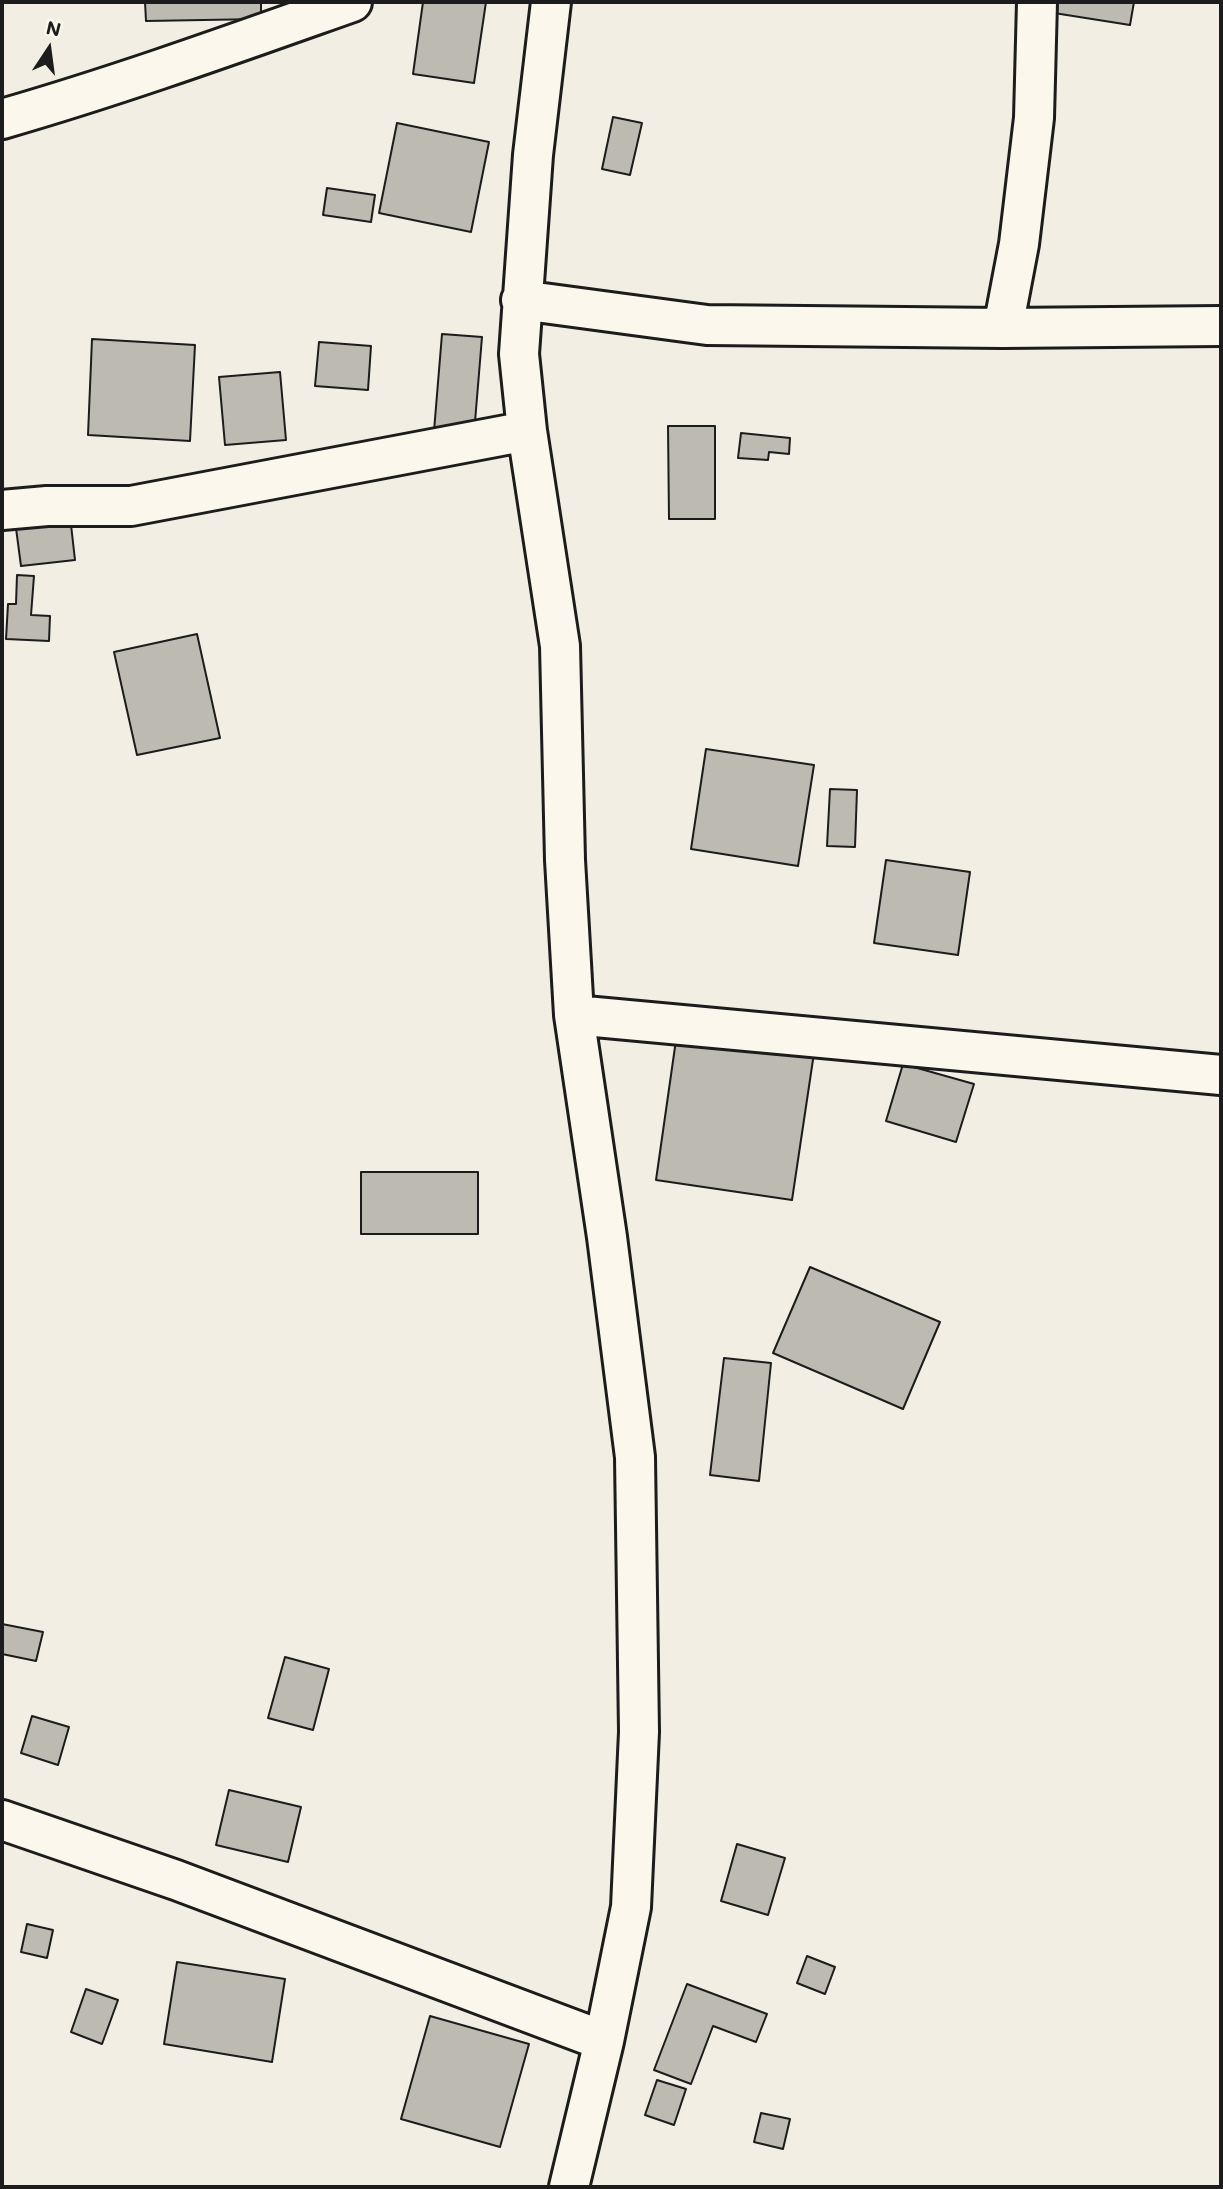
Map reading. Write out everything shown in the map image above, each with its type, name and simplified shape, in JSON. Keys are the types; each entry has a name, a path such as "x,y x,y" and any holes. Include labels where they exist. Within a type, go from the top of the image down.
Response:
{"street":[{"path":"2,119 187,61 352,2"},
{"path":"551,2 533,155 519,354 527,431 560,646 565,860 574,1015 607,1237 635,1457 639,1732 631,1907 604,2041 569,2187"},
{"path":"1003,328 1019,244 1034,118 1037,2"},
{"path":"521,300 707,325 1003,328 1221,326"},
{"path":"2,510 47,506 131,506 527,431"},
{"path":"574,1015 1221,1075"},
{"path":"2,1820 176,1880 604,2041"}],"building":[{"path":"145,2 261,2 261,19 146,21"},
{"path":"423,2 486,2 474,83 413,74"},
{"path":"1056,2 1134,2 1130,25 1054,13"},
{"path":"613,117 642,123 630,175 602,169"},
{"path":"397,123 489,142 471,232 379,213"},
{"path":"327,188 375,195 371,222 323,215"},
{"path":"442,334 482,337 474,434 434,431"},
{"path":"92,339 195,345 190,441 88,435"},
{"path":"319,342 371,346 368,390 315,386"},
{"path":"280,372 286,440 225,445 219,377"},
{"path":"668,426 715,426 715,519 669,519"},
{"path":"741,433 790,438 789,454 769,452 768,460 738,458"},
{"path":"69,507 75,560 21,566 14,513"},
{"path":"17,575 34,576 31,615 50,616 49,641 6,639 8,604 16,604"},
{"path":"197,634 220,738 137,755 114,652"},
{"path":"706,749 814,765 798,866 691,849"},
{"path":"830,789 857,790 855,847 827,846"},
{"path":"886,860 970,872 958,955 874,943"},
{"path":"677,1033 814,1053 792,1200 656,1180"},
{"path":"903,1064 974,1084 956,1142 886,1121"},
{"path":"361,1172 478,1172 478,1234 361,1234"},
{"path":"810,1267 940,1322 903,1409 773,1353"},
{"path":"724,1358 771,1363 759,1481 710,1475"},
{"path":"2,1624 43,1632 36,1661 2,1654"},
{"path":"285,1657 329,1669 313,1730 268,1718"},
{"path":"32,1716 69,1727 58,1765 21,1753"},
{"path":"229,1790 301,1807 288,1862 216,1845"},
{"path":"737,1844 785,1858 768,1915 721,1901"},
{"path":"27,1924 53,1930 47,1958 21,1952"},
{"path":"807,1956 835,1967 825,1994 797,1983"},
{"path":"177,1962 285,1979 272,2062 164,2044"},
{"path":"687,1984 767,2014 756,2042 713,2026 691,2084 654,2070"},
{"path":"86,1989 118,2000 102,2044 71,2032"},
{"path":"430,2016 529,2044 500,2147 401,2119"},
{"path":"657,2080 686,2089 674,2125 645,2115"},
{"path":"761,2113 790,2119 783,2149 754,2142"}]}
